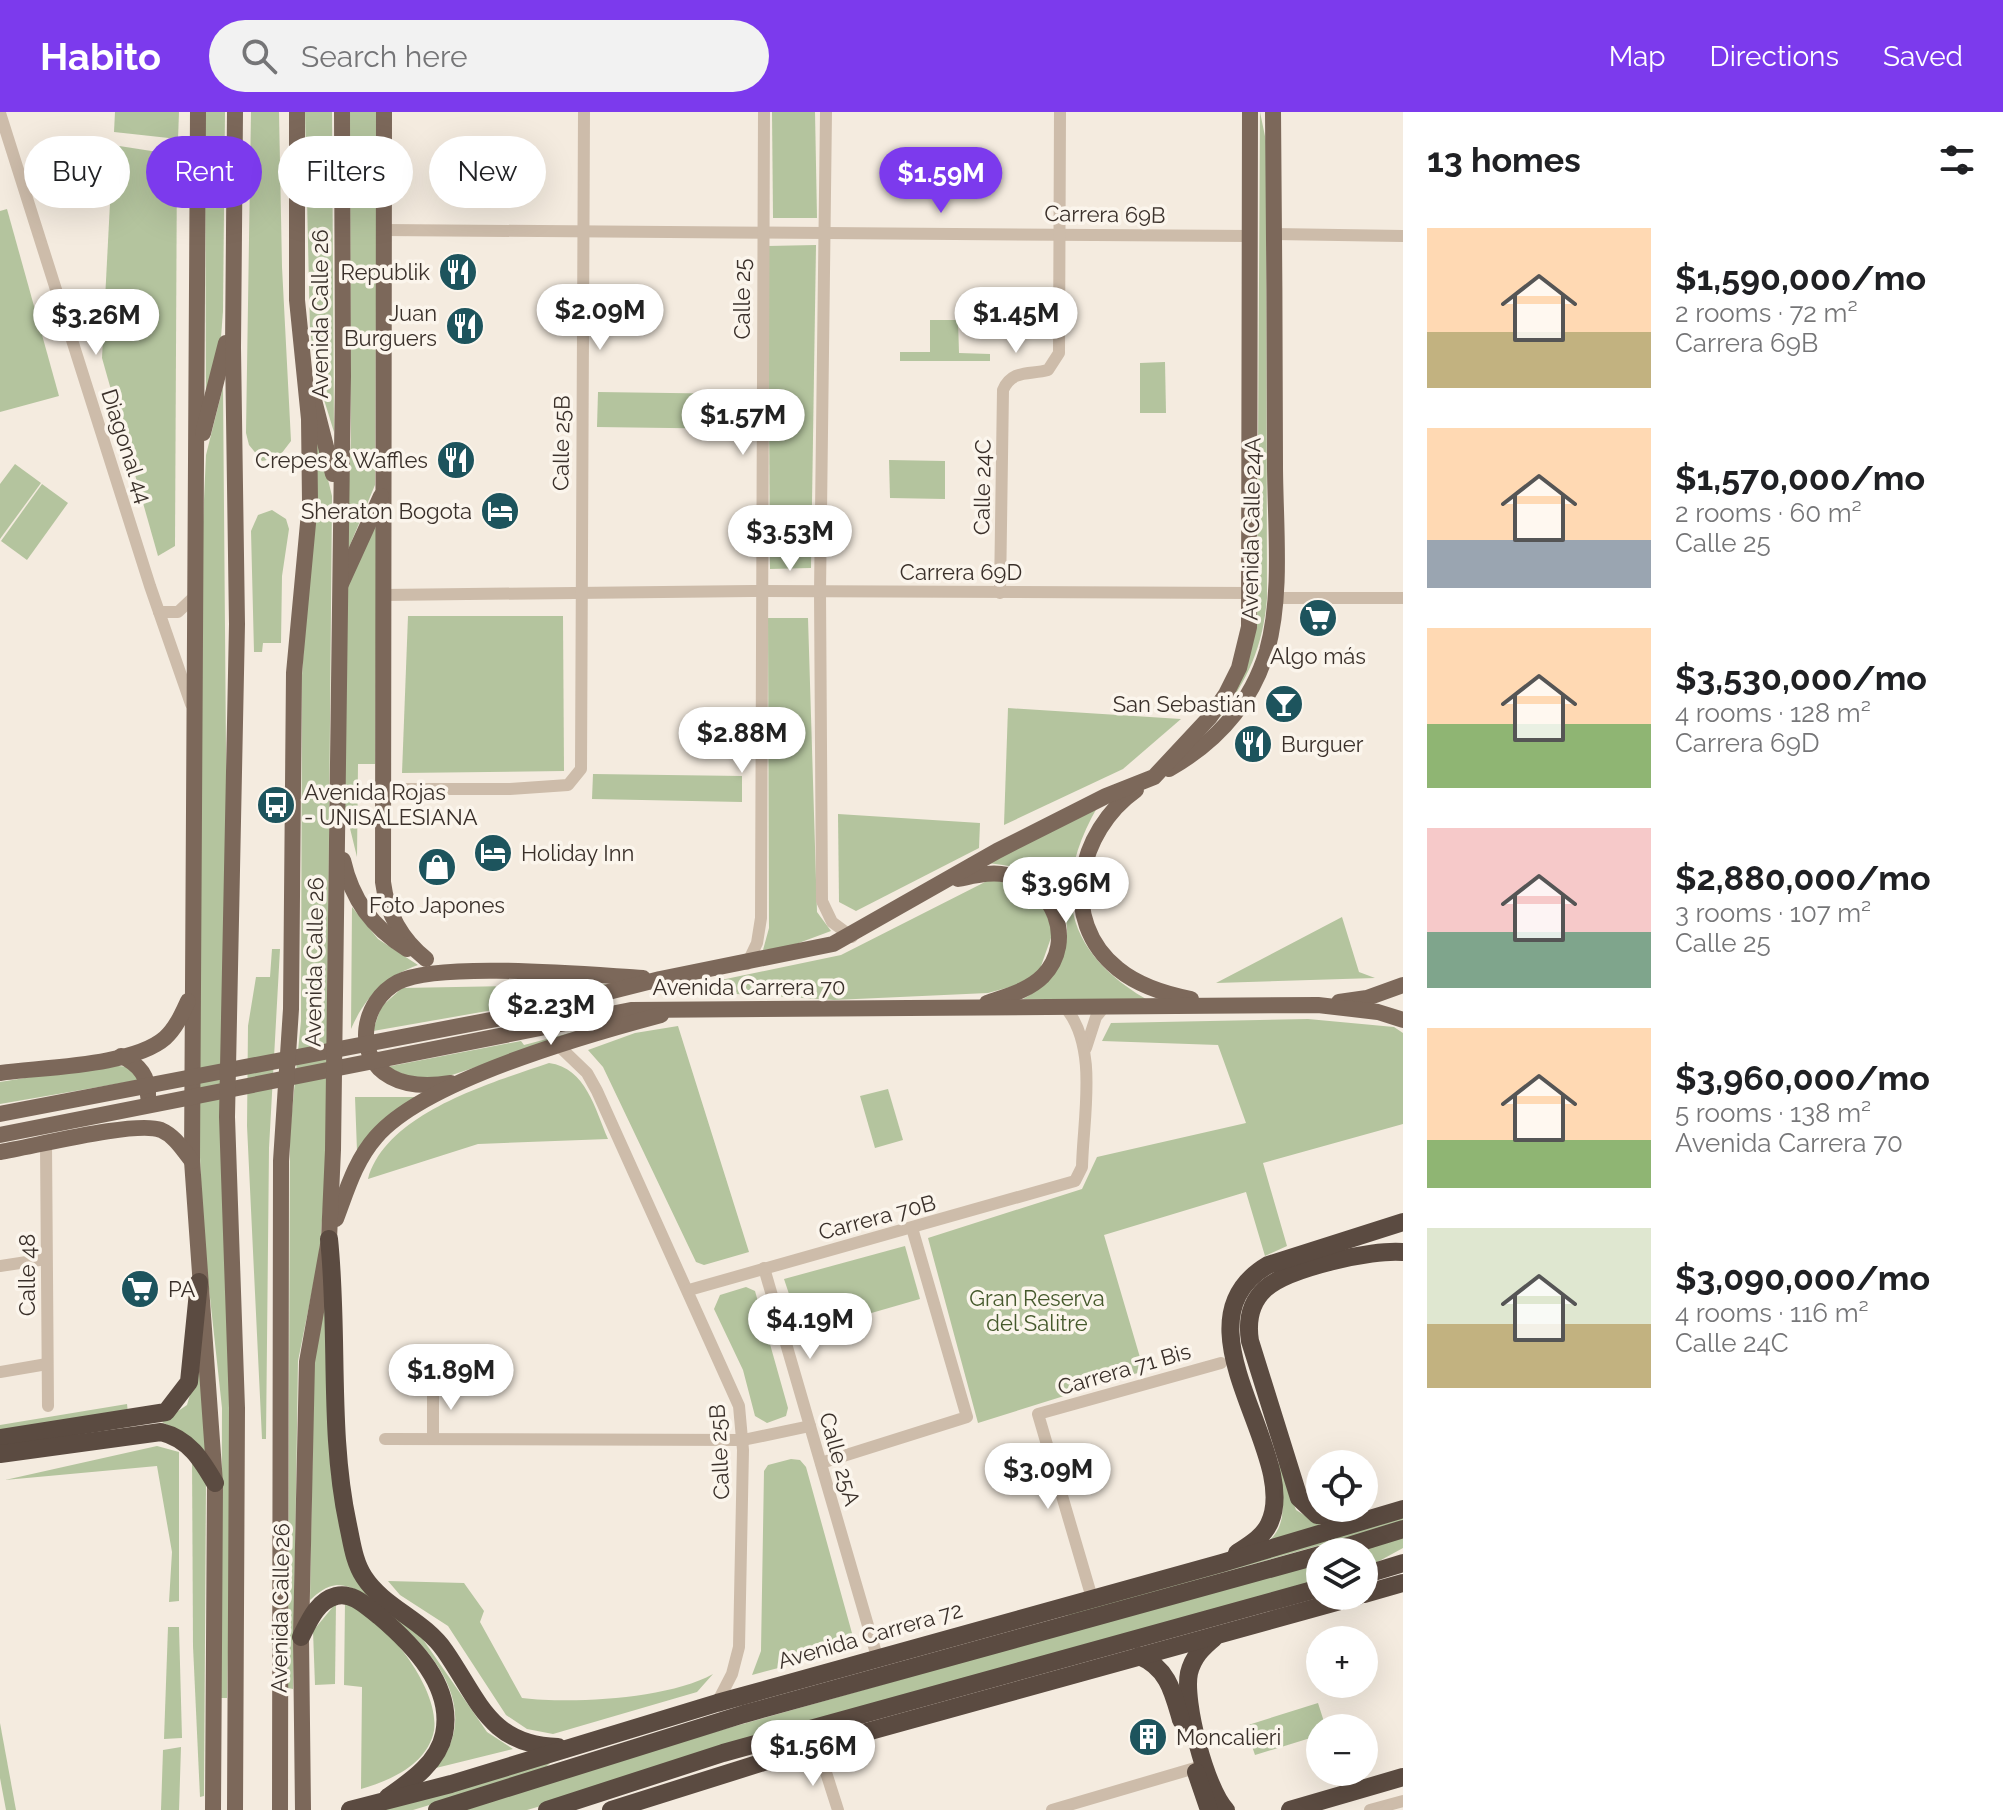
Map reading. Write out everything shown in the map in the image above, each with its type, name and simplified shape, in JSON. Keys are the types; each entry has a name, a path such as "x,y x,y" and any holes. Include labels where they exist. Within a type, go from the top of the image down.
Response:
{"highway":[{"path":"1222,1563 1260,1536 1272,1518 1273,1492 1231,1337 1233,1309 1241,1289 1268,1265 1403,1222"},
{"path":"329,1239 339,1471 352,1542 362,1574 378,1592 433,1635 500,1732 537,1746 576,1747"},
{"path":"1380,1516 1331,1518 1311,1511 1299,1498 1248,1328 1253,1304 1266,1288 1281,1279 1363,1253 1403,1252"},
{"path":"0,1438 166,1412 189,1382 199,1282"},
{"path":"0,1454 161,1432 183,1440 202,1460 215,1483"},
{"path":"1264,1454 1283,1448"},
{"name":"Avenida Carrera 72","path":"350,1810 1403,1509"},
{"path":"1374,1538 1403,1529"},
{"name":"Avenida Carrera 72","path":"437,1810 705,1726 849,1688 1014,1637 1306,1559"},
{"path":"1378,1571 1403,1563"},
{"path":"1378,1590 1403,1583"},
{"path":"547,1810 679,1767 1306,1592"},
{"path":"301,1637 319,1605 335,1597 347,1596 360,1601 405,1639 434,1679 446,1723 440,1748 417,1776 377,1804"},
{"path":"611,1810 805,1749 1308,1610"},
{"path":"983,1628 1014,1637"},
{"path":"1219,1635 1196,1656 1187,1688 1213,1789 1226,1810"},
{"path":"1139,1656 1158,1665 1168,1680 1191,1770 1209,1810"},
{"path":"550,1776 576,1747"},
{"path":"647,1799 679,1767"},
{"path":"1290,1810 1403,1777"},
{"path":"1328,1810 1403,1789"}],"main road":[{"path":"198,112 192,1161 215,1483 213,1810"},
{"name":"Avenida Calle 26","path":"235,112 233,282 237,624 227,1117 237,1408 235,1810"},
{"name":"Avenida Calle 26","path":"280,1810 281,1161 292,994 294,673 310,502 309,419 297,300 297,112"},
{"name":"Avenida Calle 26","path":"303,1810 301,1637 307,1362 329,1239 338,835 342,112"},
{"path":"384,112 383,882 387,905 401,934 426,959"},
{"name":"Avenida Calle 24A","path":"1154,777 1210,717 1226,694 1245,645 1250,593 1250,112"},
{"name":"Avenida Calle 24A","path":"1154,777 1215,739 1235,714 1267,650 1274,598 1273,112"},
{"path":"197,451 219,376 233,282"},
{"path":"302,353 329,445 340,515"},
{"path":"338,590 383,491"},
{"path":"1154,777 1130,794 1096,831 1081,875 1085,918 1103,954 1139,983 1224,1006"},
{"name":"Avenida Carrera 70","path":"0,1114 517,1015 660,979 815,951 852,937 943,882 1106,796 1154,777"},
{"path":"338,835 347,878 365,912 388,937 426,959 463,972"},
{"path":"943,882 992,873 1016,877 1043,893 1056,914 1060,938 1045,974 1022,990 974,1007"},
{"path":"458,1082 423,1085 390,1077 370,1055 365,1038 371,1011 391,987 419,976 463,972 660,979"},
{"path":"1318,1005 1367,998 1403,985"},
{"path":"0,1073 121,1056 152,1046 165,1038 191,996"},
{"path":"1318,1005 1378,1012 1403,1020"},
{"name":"Avenida Carrera 70","path":"0,1135 631,1010 693,1007 842,1010 1318,1005"},
{"path":"329,1239 353,1173 375,1137 392,1121 458,1082 693,1007"},
{"path":"121,1056 133,1062 149,1084 148,1099 142,1111 121,1131"},
{"path":"0,1152 121,1131 157,1128 178,1143 192,1161"}],"street":[{"name":"Calle 25B","path":"383,789 510,789 568,785 579,774 584,112"},
{"name":"Calle 25","path":"747,964 757,943 761,918 764,112"},
{"path":"826,112 820,592 822,901 832,922 852,937"},
{"path":"1057,234 1060,112"},
{"name":"Diagonal 44","path":"0,113 159,612 193,707"},
{"name":"Carrera 69B","path":"383,230 1251,236"},
{"name":"Calle 24C","path":"1000,593 1006,383 1021,373 1041,372 1053,366 1059,353 1057,234"},
{"path":"1274,234 1403,236"},
{"name":"Carrera 69D","path":"383,595 760,591 1250,593"},
{"path":"159,612 178,612 195,596"},
{"path":"1274,598 1403,598"},
{"path":"1085,1055 1092,1026 1105,1006"},
{"path":"1065,1007 1081,1031 1085,1055"},
{"name":"Calle 25B","path":"560,1047 587,1073 597,1091 733,1386 743,1440 739,1647 732,1674 717,1703"},
{"name":"Carrera 70B","path":"689,1290 1075,1181 1082,1167 1085,1055"},
{"name":"Calle 48","path":"46,1144 48,1406"},
{"path":"821,1463 967,1417 912,1228"},
{"path":"0,1266 46,1259"},
{"name":"Calle 25A","path":"764,1268 878,1660"},
{"name":"Carrera 71 Bis","path":"1092,1598 1038,1414 1221,1363"},
{"path":"0,1372 47,1364"},
{"path":"433,1385 433,1439"},
{"path":"385,1439 743,1440 810,1426"},
{"path":"805,1749 822,1760 838,1810"},
{"path":"1052,1810 1086,1805 1191,1770 1200,1810"},
{"path":"1370,1810 1403,1801"}],"green space":[{"path":"115,112 179,112 178,136 114,132"},
{"path":"205,112 225,112 225,136 205,136"},
{"path":"251,112 279,112 278,208 281,208 291,441 278,458 262,461 249,445 246,433 250,208 262,208 262,136 251,136"},
{"path":"305,112 332,112 332,136 306,136"},
{"path":"350,112 377,112 377,136 350,136"},
{"path":"772,112 815,112 817,218 773,218"},
{"path":"1260,112 1266,141 1267,598 1258,647 1238,690 1219,719 1232,694 1257,619"},
{"path":"130,148 146,150 146,208 177,208 175,546 158,556 102,358 110,208 130,208"},
{"path":"205,208 224,208 220,351 206,405"},
{"path":"307,208 333,208 334,432 316,374 310,330"},
{"path":"350,208 376,208 375,485 345,557 351,440"},
{"path":"7,209 59,396 0,412 0,211"},
{"path":"816,245 811,568 770,569 768,246"},
{"path":"930,320 958,320 959,353 990,354 990,361 900,361 900,352 930,352"},
{"path":"1165,362 1166,413 1140,413 1140,363"},
{"path":"223,387 232,1473 227,1698 221,1698 222,1408 203,1233 199,1132 203,522 206,455"},
{"path":"598,392 742,394 742,429 597,427"},
{"path":"317,435 332,496 326,1173 319,1256 298,1361 293,1689 288,1688 290,1131 301,1021 302,675"},
{"path":"889,460 945,461 945,499 890,498"},
{"path":"15,464 41,483 0,539 0,484"},
{"path":"42,484 68,503 27,560 1,541"},
{"path":"272,510 286,519 289,529 282,576 281,643 263,643 262,652 254,652 251,531 258,515"},
{"path":"377,517 375,764 358,764 357,857 345,808 343,589"},
{"path":"408,616 563,616 564,771 402,773"},
{"path":"768,618 808,618 817,912 831,931 788,947 763,950 769,928"},
{"path":"1008,708 1181,719 1123,769 1004,825"},
{"path":"593,774 742,776 742,802 592,799"},
{"path":"1098,806 1074,864 1071,890 1074,915 1082,938 1097,960 1118,980 1146,999 1023,999 1054,973 1067,938 1066,920 1060,902 1049,886 1016,867 988,863"},
{"path":"838,814 980,823 979,848 856,911 839,902"},
{"path":"989,880 1010,881 1041,900 1053,932 1040,969 1024,983 988,993 834,1000 673,990 841,955"},
{"path":"352,907 378,939 418,965 377,990 351,1029"},
{"path":"1342,917 1359,972 1375,978 1216,983"},
{"path":"272,949 280,949 269,1148 266,1439 262,1439 247,1126 248,1026 256,977 270,977"},
{"path":"609,984 516,1006 373,1031 381,1007 402,988"},
{"name":"Gran Reserva del Salitre","path":"1308,1019 1394,1027 1403,1033 1403,1124 1263,1163 1287,1246 1265,1256 1246,1192 1104,1235 1144,1371 978,1423 928,1238 1082,1189 1097,1157 1246,1123 1218,1045 1102,1041 1111,1023"},
{"path":"611,1022 449,1076 418,1080 386,1067 521,1041 524,1045"},
{"path":"678,1026 749,1252 704,1265 696,1262 603,1067 588,1050 635,1033"},
{"path":"549,1063 562,1066 580,1081 588,1092 608,1139 478,1144 368,1179 379,1156 396,1136 418,1119 471,1091"},
{"path":"105,1065 131,1067 139,1080 0,1104 0,1082"},
{"path":"888,1089 903,1140 875,1148 860,1096"},
{"path":"355,1097 416,1097 375,1127 357,1151"},
{"name":"Gran Reserva del Salitre","path":"905,1246 920,1299 802,1333 784,1279"},
{"path":"330,1278 331,1473 354,1575 422,1638 487,1732 513,1749 436,1768 450,1746 455,1724 454,1702 435,1662 403,1626 357,1590 337,1585 322,1590 310,1600 314,1360"},
{"path":"746,1287 755,1291 788,1408 786,1416 767,1423 755,1416 743,1370 714,1309 720,1295"},
{"path":"199,1363 205,1413 205,1454 189,1437 162,1422 187,1405"},
{"path":"127,1404 128,1413 0,1435 0,1425"},
{"path":"157,1446 179,1452 179,1601 169,1602 172,1552 157,1466 5,1480"},
{"path":"192,1454 206,1481 204,1796 200,1797 193,1646"},
{"path":"800,1460 806,1467 855,1644 851,1649 752,1675 761,1651 764,1471 768,1465"},
{"path":"1279,1463 1296,1510 1306,1516 1306,1522 1322,1526 1268,1542 1282,1515 1281,1495 1272,1465"},
{"path":"1403,1516 1403,1522 1346,1538 1326,1538"},
{"path":"1403,1536 1403,1548 1378,1562 1378,1544"},
{"path":"1306,1544 1306,1549 1072,1615 1051,1616"},
{"path":"1306,1565 1306,1585 527,1810 463,1810 661,1747"},
{"path":"388,1581 464,1583 484,1611 480,1622 522,1698 620,1698 671,1689 713,1674 697,1692 553,1734 527,1729 506,1715 448,1626 400,1595"},
{"path":"345,1602 376,1622 408,1658 430,1698 434,1718 433,1735 414,1764 394,1777 361,1789 362,1687 344,1685"},
{"path":"336,1603 335,1684 315,1685 313,1631"},
{"path":"168,1627 179,1627 182,1738 164,1739"},
{"path":"1318,1703 1322,1714 1306,1714 1306,1739 1255,1755 1245,1726"},
{"path":"0,1723 16,1810 6,1810 0,1778"},
{"path":"181,1747 179,1810 161,1810 163,1750"},
{"path":"552,1761 542,1771 413,1810 379,1810"}],"place":[{"name":"Republik","path":"458,272"},
{"name":"Juan Burguers","path":"465,326"},
{"name":"Crepes & Waffles","path":"456,460"},
{"name":"Sheraton Bogota","path":"500,511"},
{"name":"Algo más","path":"1318,618"},
{"name":"San Sebastián","path":"1284,704"},
{"name":"Burguer","path":"1253,744"},
{"name":"Avenida Rojas - UNISALESIANA","path":"276,805"},
{"name":"Holiday Inn","path":"493,853"},
{"name":"Foto Japones","path":"437,867"},
{"name":"PA","path":"140,1289"},
{"name":"Moncalieri","path":"1148,1737"}]}
